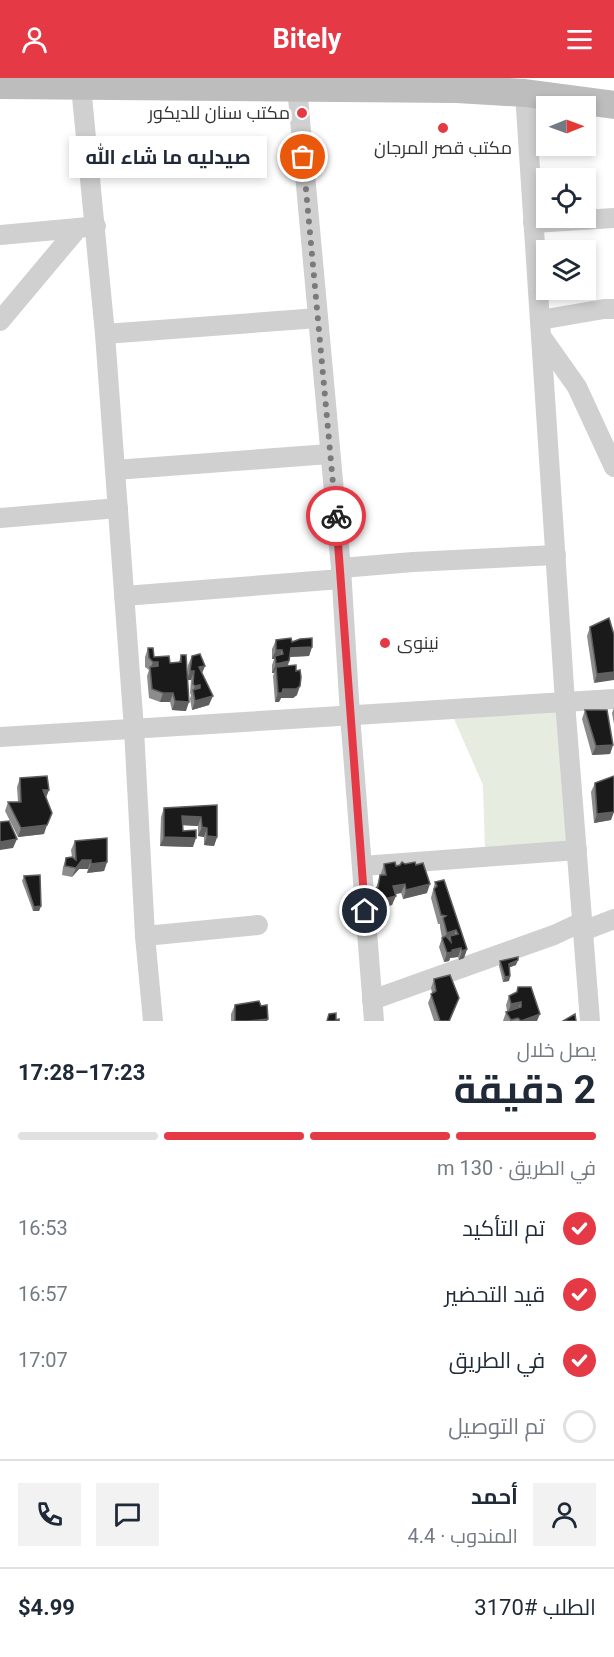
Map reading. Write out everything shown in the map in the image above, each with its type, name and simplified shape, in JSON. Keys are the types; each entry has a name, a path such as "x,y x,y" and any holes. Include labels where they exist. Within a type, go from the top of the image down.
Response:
{"main road":[{"path":"0,85 297,87 450,84 614,105"}],"street":[{"path":"81,86 87,227 105,334 134,729 145,936 153,1021"},
{"path":"297,87 341,573 374,1021"},
{"path":"525,93 590,1021"},
{"path":"533,223 614,218"},
{"path":"0,235 87,227"},
{"path":"0,321 87,227"},
{"path":"541,328 604,309 614,309"},
{"path":"105,334 318,318"},
{"path":"541,328 577,387 614,467"},
{"path":"115,470 330,454"},
{"path":"0,518 118,508"},
{"path":"124,596 341,573 413,562 556,555"},
{"path":"0,737 614,699"},
{"path":"362,866 577,850"},
{"path":"372,1000 554,935 614,919"},
{"path":"145,936 258,925"}],"shaded area":[{"path":"561,708 570,843 485,851 483,785 454,719"}],"building":[{"path":"609,618 614,635 614,672 597,674 590,627"},
{"path":"291,638 292,642 312,638 312,647 291,648 289,661 276,664 275,656 283,654 282,650 276,650 276,640"},
{"path":"148,648 153,648 154,657 169,656 170,663 181,662 181,655 186,655 189,702 175,701 173,693 163,693 152,689 150,667 158,666 158,662 153,662 149,658"},
{"path":"200,654 205,666 199,667 213,696 195,701 193,690 200,688 200,685 193,684 194,671 190,671 192,656"},
{"path":"296,665 296,671 300,670 300,686 296,689 283,689 282,693 278,693 276,667"},
{"path":"585,710 607,710 613,745 596,746"},
{"path":"47,776 49,790 43,790 52,813 47,825 21,828 8,802 21,802 20,778"},
{"path":"614,776 614,812 597,814 595,783"},
{"path":"217,805 217,837 207,836 207,828 202,827 201,817 182,816 183,831 196,830 196,838 164,837 164,808"},
{"path":"9,821 17,839 0,842 0,822"},
{"path":"107,838 107,862 91,864 91,860 82,860 76,868 65,866 66,858 72,857 76,860 75,841"},
{"path":"395,862 396,866 402,862 405,864 415,862 416,865 423,863 430,884 406,890 405,884 393,886 396,896 372,902 373,889 378,887 380,875 386,875 384,864"},
{"path":"40,875 41,906 34,907 24,876"},
{"path":"444,880 467,949 462,951 461,948 447,953 442,938 446,936 451,942 450,936 458,934 456,930 447,933 443,918 446,916 441,915 434,889 437,886 435,882"},
{"path":"518,957 518,960 509,964 510,976 505,977 500,961"},
{"path":"450,975 459,998 449,1021 440,1021 431,994 436,991 434,979"},
{"path":"518,987 531,987 540,1014 521,1021 518,1018 511,1020 506,1012 521,1007 521,1002 511,1004 509,996 517,992"},
{"path":"259,1001 261,1006 267,1005 268,1019 235,1021 235,1005"},
{"path":"336,1013 336,1020 339,1019 339,1021 327,1021 329,1014"},
{"path":"575,1014 576,1021 563,1021"}],"way so far":[{"path":"303,157 336,516"}],"place":[{"name":"مكتب سنان للديكور","path":"302,113"},
{"name":"مكتب قصر المرجان","path":"443,128"},
{"name":"صيدليه ما شاء الله","path":"303,157"},
{"name":"نينوى","path":"385,643"}],"route":[{"path":"336,516 365,911"}]}
